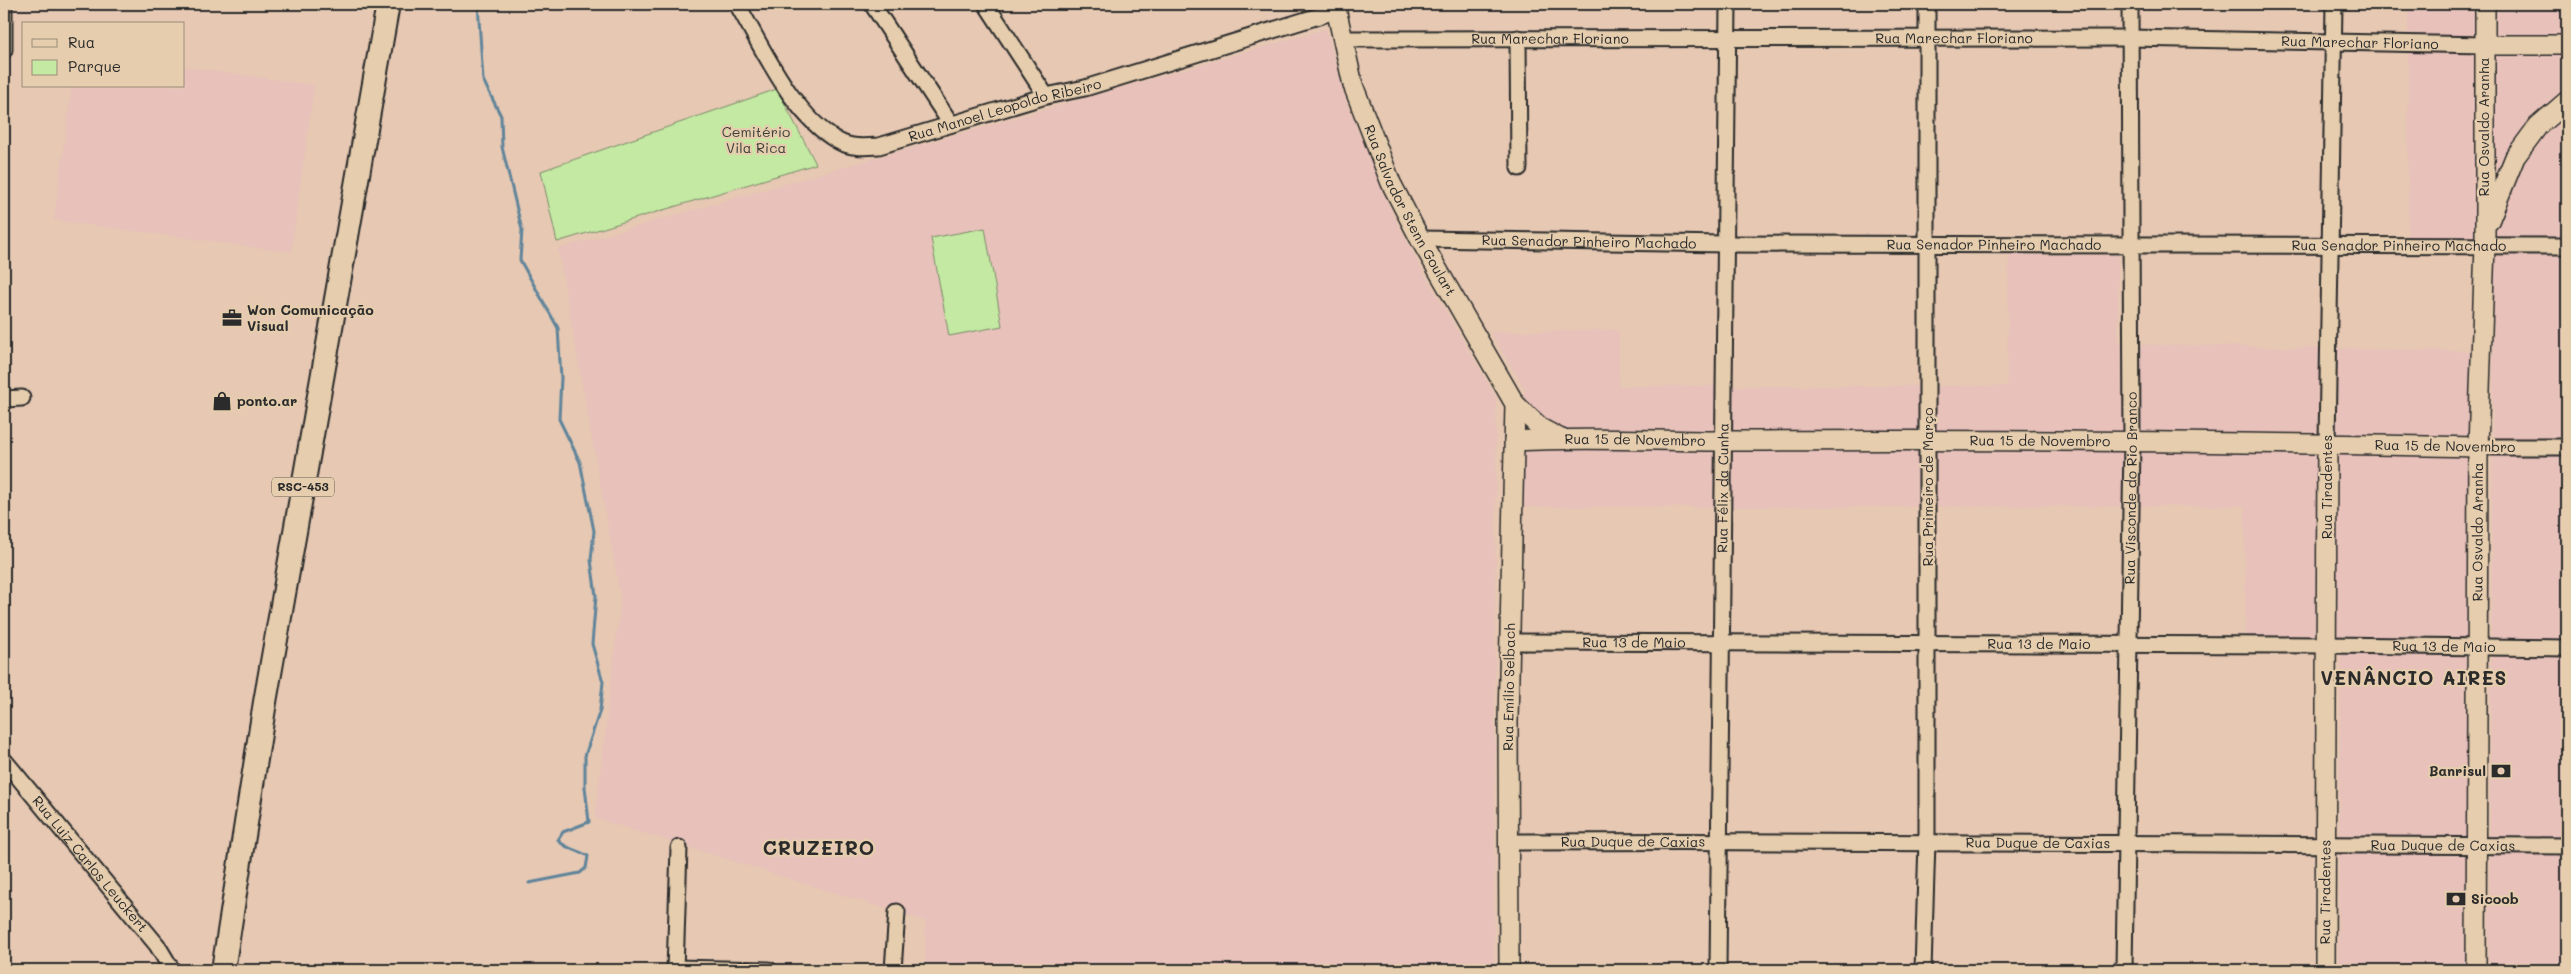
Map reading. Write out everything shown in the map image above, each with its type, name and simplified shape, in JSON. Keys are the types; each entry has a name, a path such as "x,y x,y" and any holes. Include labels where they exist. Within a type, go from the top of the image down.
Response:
{"highway":[{"name":"RSC-453","path":"223,970 265,702 388,4"}],"main road":[{"name":"Rua Osvaldo Aranha","path":"2476,970 2478,447 2485,238 2485,4"},
{"name":"Rua Salvador Stenn Goulart","path":"1335,7 1353,85 1391,183 1420,239 1515,404"},
{"name":"Rua Marechar Floriano","path":"2484,45 2567,45"},
{"path":"2485,238 2506,176 2515,156 2538,126 2567,100"},
{"path":"2484,175 2494,179 2506,176"},
{"path":"1515,404 1542,429 1560,438"},
{"name":"Rua Emílio Selbach","path":"1509,970 1510,642 1515,404"},
{"name":"Rua 15 de Novembro","path":"1514,441 1560,438 1722,442 1928,439 2327,443 2478,447"},
{"name":"Rua Tiradentes","path":"2325,970 2327,443"}],"street":[{"path":"4,4 4,50"},
{"name":"Rua Manoel Leopoldo Ribeiro","path":"737,4 792,96 813,123 838,142 858,148 878,146 1046,96 1084,88 1335,7"},
{"path":"872,4 951,124"},
{"path":"986,4 1046,96"},
{"name":"Rua Félix da Cunha","path":"1718,970 1728,4"},
{"name":"Rua Primeiro de Março","path":"1923,970 1927,841 1927,4"},
{"name":"Rua Visconde do Rio Branco","path":"2124,970 2132,442 2130,4"},
{"name":"Rua Tiradentes","path":"2327,443 2334,4"},
{"name":"Rua Marechar Floriano","path":"1342,39 1728,37 2130,38 2484,45"},
{"path":"1518,38 1519,168"},
{"name":"Rua Senador Pinheiro Machado","path":"1420,239 1725,244 2331,245 2485,238 2567,246"},
{"path":"4,399 22,398"},
{"name":"Rua 15 de Novembro","path":"2478,447 2567,447"},
{"name":"Rua 13 de Maio","path":"1510,642 2327,645 2567,648"},
{"name":"Rua Luiz Carlos Leuckert","path":"4,760 157,945 172,970"},
{"name":"Rua Duque de Caxias","path":"1508,842 1927,841 2325,846 2567,846"},
{"path":"679,848 675,969 770,970"},
{"path":"893,970 897,912"}],"shaded area":[{"path":"2408,4 2567,4 2566,239 2408,238"},
{"path":"1326,29 1347,103 1388,204 1420,267 1496,397 1494,970 925,970 925,921 595,818 621,599 558,249"},
{"path":"185,67 314,85 291,252 54,220 72,88 185,88"},
{"path":"2009,255 2118,255 2118,344 2472,351 2465,970 2338,970 2341,636 2245,637 2245,506 1524,507 1524,387 1490,332 1619,330 1619,386 2007,386"},
{"path":"2494,255 2567,256 2567,970 2489,970"}],"green space":[{"name":"Cemitério Vila Rica","path":"777,89 816,164 557,242 541,171"},
{"path":"985,228 1002,326 949,336 931,238"}],"waterway":[{"path":"478,4 483,80 501,116 502,147 522,230 520,260 558,328 561,378 559,419 580,462 594,531 591,560 596,596 592,644 603,682 600,710 585,756 585,787 589,822 563,832 558,840 588,856 586,868 580,873 529,883"}],"place":[{"name":"Won Comunicação Visual","path":"232,318"},
{"name":"ponto.ar","path":"222,401"},
{"name":"Banrisul","path":"2501,771"},
{"name":"Sicoob","path":"2456,899"}],"district":[{"name":"VENÂNCIO AIRES","path":"2414,678"},
{"name":"CRUZEIRO","path":"819,848"}]}
